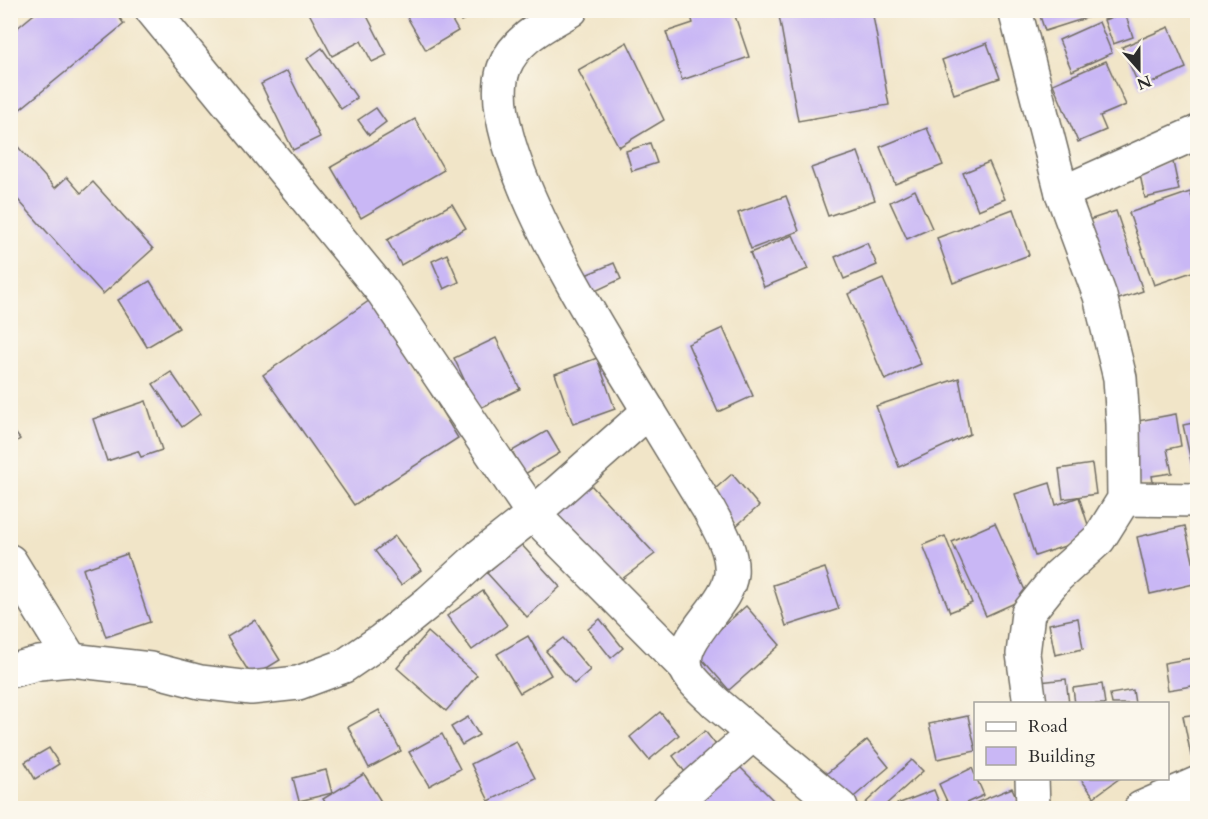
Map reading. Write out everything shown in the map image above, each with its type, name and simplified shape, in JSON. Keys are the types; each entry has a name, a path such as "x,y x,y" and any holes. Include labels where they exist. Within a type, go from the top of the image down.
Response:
{"street":[{"path":"152,10 382,292 533,514 686,668 699,686 716,703 841,808"},
{"path":"571,10 538,28 512,51 503,70 501,96 504,125 510,150 532,202 572,284 709,510 729,549 731,576 719,603 686,651 686,668"},
{"path":"1016,10 1062,193 1100,296 1120,378 1123,424 1124,499 1099,539 1058,577 1028,613 1023,654 1030,702"},
{"path":"1062,193 1197,132"},
{"path":"10,671 39,663 71,660 150,669 200,682 251,688 298,683 344,666 382,640 533,514 649,411"},
{"path":"1124,499 1197,500"},
{"path":"10,561 71,660"},
{"path":"669,808 753,734"},
{"path":"1032,780 1033,808"},
{"path":"1141,808 1197,783"}],"building":[{"path":"39,10 114,10 124,24 13,115 10,112 10,34"},
{"path":"313,10 364,10 387,55 372,62 361,41 332,56 309,13"},
{"path":"403,10 446,10 458,31 426,50"},
{"path":"456,10 483,10 461,21"},
{"path":"689,10 733,10 749,57 682,80 666,32 693,23"},
{"path":"778,10 872,10 889,105 798,121"},
{"path":"1038,10 1108,10 1108,11 1045,31"},
{"path":"1125,13 1133,37 1113,44 1104,20"},
{"path":"1099,22 1112,53 1072,71 1059,40"},
{"path":"1169,27 1186,68 1140,88 1122,47"},
{"path":"627,42 664,120 619,147 578,70"},
{"path":"987,43 1000,78 954,94 942,60"},
{"path":"322,48 357,98 341,109 307,59"},
{"path":"1106,61 1126,105 1100,116 1106,130 1078,142 1053,84"},
{"path":"287,71 320,137 293,150 261,84"},
{"path":"376,108 386,122 369,135 358,120"},
{"path":"415,119 444,170 361,218 331,167"},
{"path":"927,128 943,165 895,184 880,147"},
{"path":"10,138 55,188 67,177 81,193 93,182 153,249 103,294 10,191"},
{"path":"650,143 657,163 632,171 626,151"},
{"path":"858,152 875,200 828,216 811,168"},
{"path":"989,162 1005,199 978,210 963,173"},
{"path":"1173,162 1179,190 1145,198 1139,170"},
{"path":"915,190 932,228 907,239 890,202"},
{"path":"1190,192 1198,215 1198,270 1154,285 1129,213"},
{"path":"786,196 799,231 751,249 738,213"},
{"path":"452,204 466,228 401,265 387,240"},
{"path":"1013,209 1029,255 953,283 937,238"},
{"path":"1116,211 1143,291 1107,303 1080,223"},
{"path":"793,235 808,269 764,287 750,253"},
{"path":"867,243 877,265 844,279 835,257"},
{"path":"447,254 459,282 444,289 432,261"},
{"path":"614,263 621,279 589,294 581,277"},
{"path":"883,279 921,364 885,380 848,294"},
{"path":"150,281 179,328 147,347 118,300"},
{"path":"373,298 458,438 354,505 263,375"},
{"path":"723,328 753,396 718,412 688,344"},
{"path":"496,338 520,389 478,409 454,358"},
{"path":"597,358 615,409 573,424 555,374"},
{"path":"171,372 200,414 182,427 153,384"},
{"path":"959,378 970,434 899,467 876,406"},
{"path":"146,401 162,450 141,457 138,451 107,461 93,419"},
{"path":"1176,414 1181,446 1167,449 1172,473 1152,476 1153,482 1138,485 1127,423"},
{"path":"1198,422 1198,479 1195,479 1183,425"},
{"path":"10,426 20,439 10,446"},
{"path":"547,431 560,453 525,474 512,451"},
{"path":"1092,464 1096,494 1063,499 1059,469"},
{"path":"732,474 759,506 734,528 707,496"},
{"path":"589,483 655,554 618,582 551,515"},
{"path":"1050,483 1056,505 1079,497 1092,537 1035,556 1015,494"},
{"path":"995,523 1028,597 986,616 952,542"},
{"path":"1185,526 1198,583 1150,594 1137,537"},
{"path":"395,536 421,570 401,585 375,551"},
{"path":"945,536 972,603 950,612 923,545"},
{"path":"520,543 560,587 527,617 487,573"},
{"path":"127,554 150,622 106,637 83,569"},
{"path":"825,568 839,609 786,626 773,585"},
{"path":"483,591 507,625 472,650 447,616"},
{"path":"746,606 780,645 729,690 695,651"},
{"path":"1078,618 1083,649 1055,655 1049,624"},
{"path":"600,619 623,648 611,658 588,629"},
{"path":"255,620 280,660 252,677 227,637"},
{"path":"428,632 477,675 446,711 397,668"},
{"path":"528,636 551,675 520,693 497,654"},
{"path":"563,638 590,670 574,684 546,651"},
{"path":"1198,657 1198,685 1168,690 1164,663"},
{"path":"1066,679 1069,702 1033,702 1031,683"},
{"path":"1102,684 1105,702 1075,702 1073,688"},
{"path":"1133,690 1135,702 1112,702 1110,694"},
{"path":"379,710 401,751 369,768 348,727"},
{"path":"660,712 679,735 649,760 630,737"},
{"path":"1198,714 1198,755 1191,756 1183,716"},
{"path":"968,716 974,751 937,759 929,724"},
{"path":"468,717 479,735 462,745 451,727"},
{"path":"705,731 720,750 687,775 673,756"},
{"path":"442,734 460,769 429,786 409,752"},
{"path":"867,740 889,767 849,801 826,774"},
{"path":"516,741 535,778 489,801 471,764"},
{"path":"49,748 59,764 35,779 25,762"},
{"path":"912,760 923,771 882,808 860,808"},
{"path":"739,766 781,808 695,808"},
{"path":"972,768 974,780 977,780 984,795 950,808 939,784"},
{"path":"326,770 332,793 299,801 293,778"},
{"path":"364,774 385,808 329,808 323,799"},
{"path":"1081,780 1117,780 1094,797"},
{"path":"1012,788 1021,808 978,808 975,803"},
{"path":"934,790 941,808 887,808"}]}
